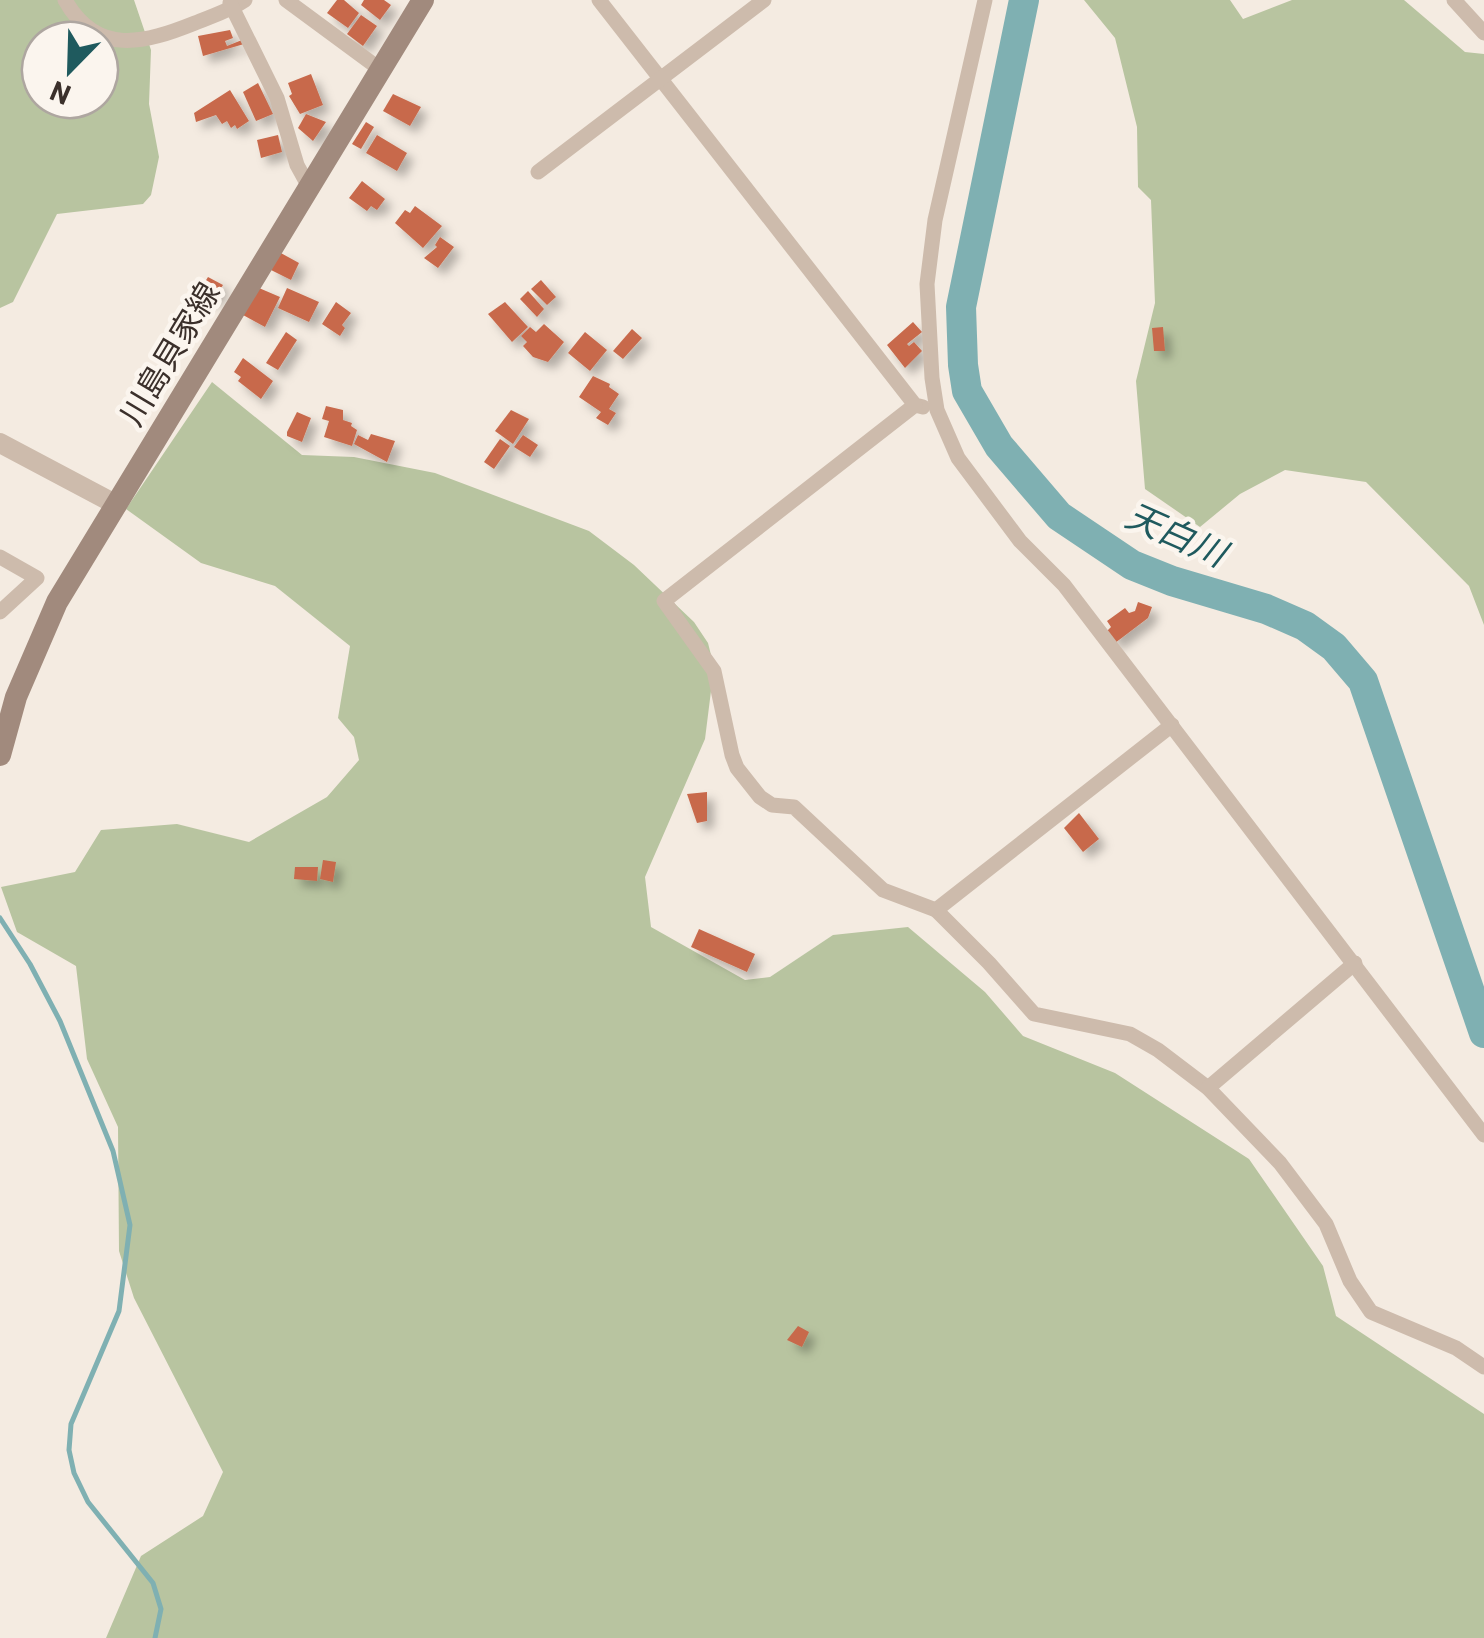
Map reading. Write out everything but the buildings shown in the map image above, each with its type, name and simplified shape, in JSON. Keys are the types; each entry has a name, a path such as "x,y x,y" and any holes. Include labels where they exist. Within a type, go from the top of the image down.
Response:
{"main road":[{"name":"川島貝家線","path":"0,755 16,696 57,602 424,0"}],"street":[{"path":"65,0 90,30 110,39 132,42 156,38 235,3 270,81 297,165 309,187"},
{"path":"286,0 381,70"},
{"path":"599,0 915,405 937,410"},
{"path":"538,172 764,0"},
{"path":"985,0 939,197 927,313 937,410 958,458 1026,548 1064,585 1484,1135"},
{"path":"1454,0 1484,33"},
{"path":"915,405 664,600 714,671 737,768 760,797 772,805 794,808 883,890 936,910 1034,1014 1067,1024 1130,1034 1208,1088 1280,1163 1326,1224 1350,1280 1371,1312 1456,1348 1484,1367"},
{"path":"0,443 117,505"},
{"path":"0,558 36,578 0,612"},
{"path":"936,910 1172,725"},
{"path":"1208,1088 1355,963"}],"green space":[{"path":"0,0 134,0 151,50 149,104 159,157 151,195 143,204 57,214 13,302 0,308"},
{"path":"1084,0 1230,0 1243,19 1292,0 1404,0 1465,52 1484,54 1484,625 1469,586 1366,482 1285,470 1240,494 1200,527 1145,489 1136,381 1155,303 1151,200 1138,187 1137,127 1115,38"},
{"path":"212,382 302,455 354,457 435,473 589,531 634,565 694,622 708,643 714,667 705,739 645,877 651,927 745,980 770,977 833,935 908,927 985,992 1023,1036 1115,1073 1249,1159 1323,1266 1336,1316 1484,1414 1484,1638 106,1638 141,1556 203,1516 223,1472 134,1298 119,1251 118,1127 87,1059 76,966 17,932 1,887 75,872 101,830 177,824 249,842 327,797 359,760 354,737 338,718 350,646 275,586 201,563 126,509"}],"waterway":[{"name":"天白川","path":"1024,0 961,307 967,391 999,446 1059,516 1132,565 1266,609 1305,626 1334,647 1363,681 1484,1033"},
{"path":"0,918 60,1021 113,1151 130,1225 119,1311 71,1424 69,1450 74,1473 88,1502 153,1583 161,1609 155,1638"}]}
